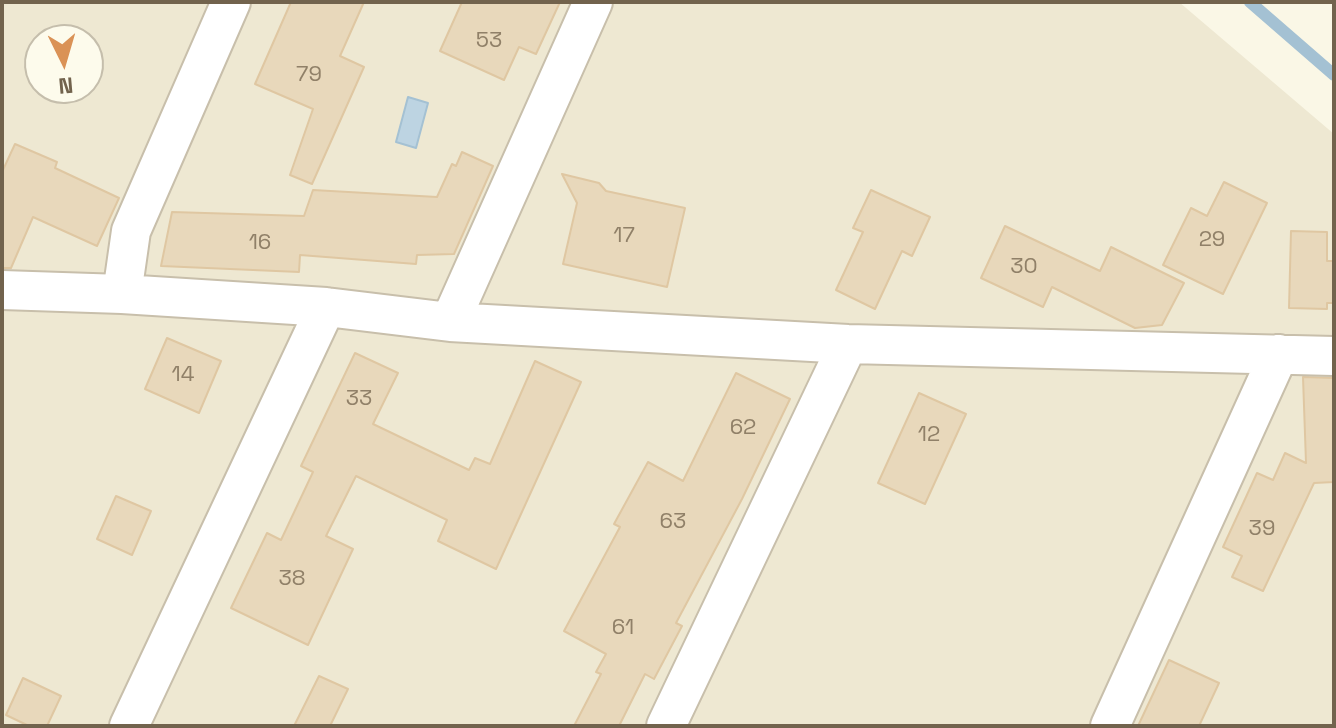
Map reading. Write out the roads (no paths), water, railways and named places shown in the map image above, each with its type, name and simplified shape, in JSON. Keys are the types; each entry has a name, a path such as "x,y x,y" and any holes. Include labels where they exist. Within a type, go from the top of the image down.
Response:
{"street":[{"path":"122,294 131,231 231,2"},
{"path":"450,322 593,2"},
{"path":"2,290 326,307 450,322 848,344 1334,356"},
{"path":"129,726 326,307"},
{"path":"666,726 848,344"},
{"path":"1110,726 1279,354"}],"water":[{"path":"408,97 428,103 416,148 396,142"}],"waterway":[{"path":"1250,2 1334,75"}]}
